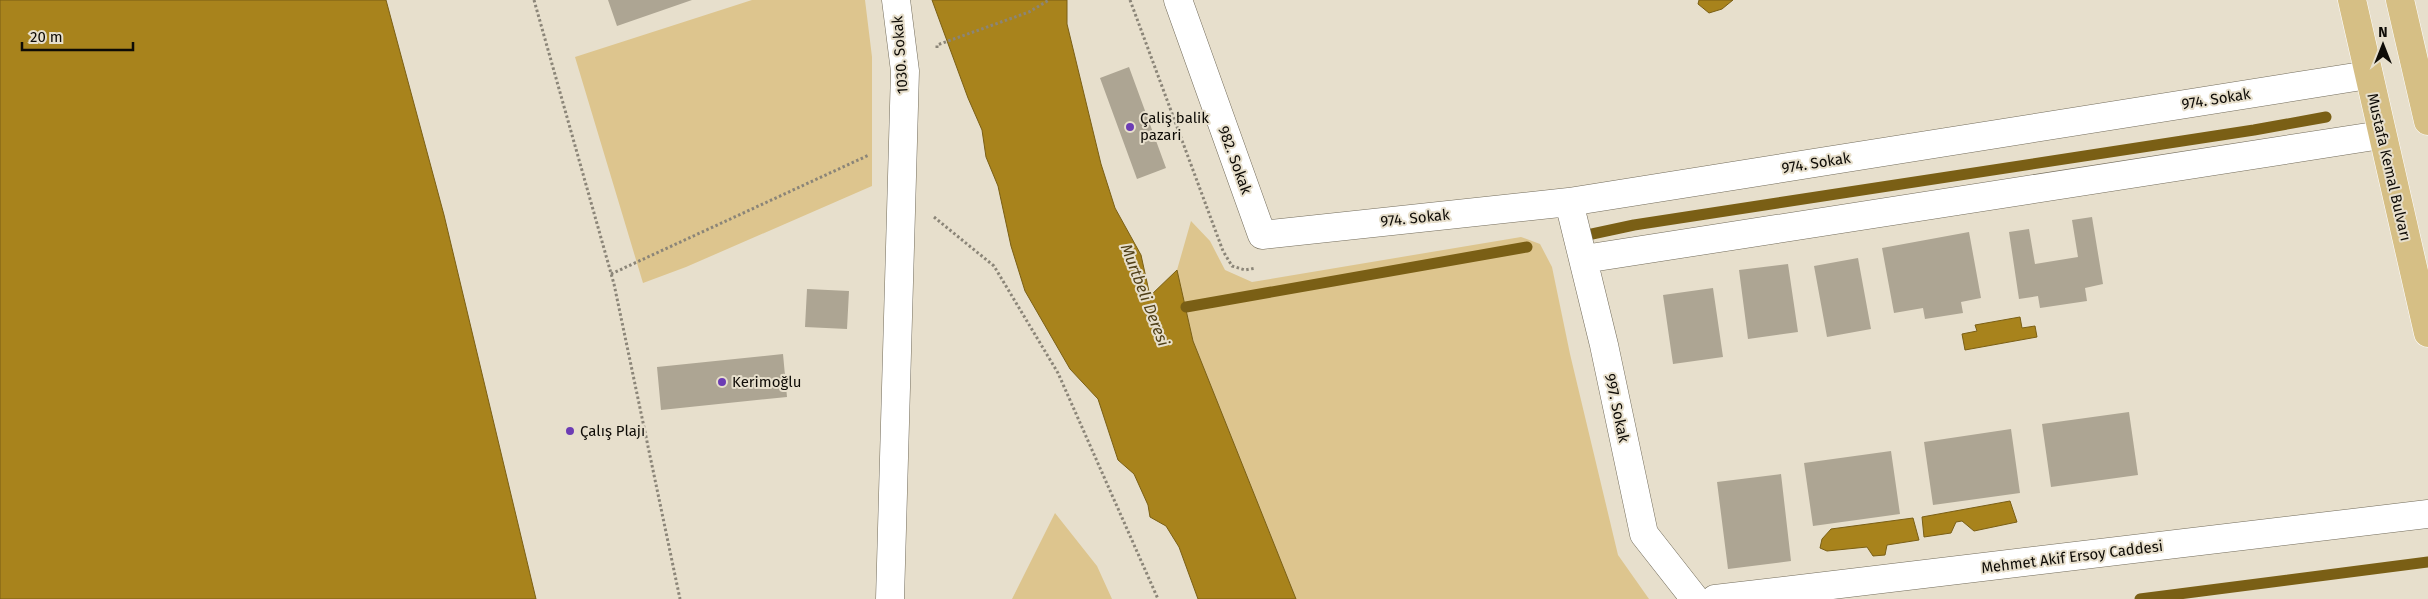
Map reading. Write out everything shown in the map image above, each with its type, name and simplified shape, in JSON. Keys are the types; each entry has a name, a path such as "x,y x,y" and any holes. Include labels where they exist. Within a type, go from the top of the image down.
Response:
{"main road":[{"name":"Mustafa Kemal Bulvarı","path":"2352,0 2428,333"},
{"path":"2400,0 2421,56 2428,121"}],"street":[{"name":"1030. Sokak","path":"890,599 905,71 896,0"},
{"name":"982. Sokak","path":"1178,0 1262,235"},
{"name":"974. Sokak","path":"1262,235 1569,202 2368,75"},
{"path":"1584,259 2382,135"},
{"name":"997. Sokak","path":"1569,202 1584,259 1644,534 1695,599"},
{"name":"Mehmet Akif Ersoy Caddesi","path":"1715,599 2428,514"}],"path":[{"path":"534,0 611,274 680,599"},
{"path":"936,55 937,45 1029,12 1049,0"},
{"path":"1130,0 1223,251 1232,266 1245,270 1261,268"},
{"path":"611,274 903,140"},
{"path":"901,189 994,266 1058,374 1158,599"}],"shaded area":[{"path":"752,0 865,0 872,57 872,186 686,267 643,283 575,57"},
{"path":"1191,221 1210,241 1225,270 1252,282 1521,237 1540,244 1552,267 1570,354 1618,555 1649,599 1296,599 1193,341 1177,270"},
{"path":"1055,513 1097,566 1112,599 1012,599"}],"water":[{"path":"0,0 386,0 444,215 536,599 0,599"},
{"name":"Murtbeli Deresi","path":"932,0 1067,0 1067,24 1101,164 1115,208 1141,255 1150,296 1177,270 1193,341 1296,599 1198,599 1179,547 1166,526 1150,517 1148,505 1134,474 1118,460 1098,399 1070,369 1025,291 1011,246 998,186 986,157 982,130 968,98"},
{"path":"1699,0 1733,0 1722,9 1709,13 1698,4"},
{"path":"2020,317 2022,328 2035,326 2037,337 1965,350 1962,334 1977,331 1975,325"},
{"path":"2010,501 2017,522 1974,531 1962,521 1956,522 1951,533 1924,537 1922,517"},
{"path":"1913,518 1919,540 1887,545 1885,555 1873,556 1867,547 1827,551 1820,548 1822,539 1831,529"}],"building":[{"path":"608,0 692,0 617,26"},
{"path":"1129,67 1166,168 1137,179 1100,78"},
{"path":"2092,217 2103,284 2085,288 2087,301 2040,308 2038,296 2019,299 2009,232 2029,229 2035,264 2078,257 2072,220"},
{"path":"1969,232 1981,298 1961,302 1963,313 1925,319 1923,308 1894,313 1882,248"},
{"path":"1858,258 1871,329 1827,337 1814,266"},
{"path":"1788,264 1798,332 1748,339 1739,270"},
{"path":"1713,288 1723,357 1673,364 1663,295"},
{"path":"807,289 849,291 847,329 805,327"},
{"name":"Kerimoğlu","path":"783,354 787,397 661,410 657,367"},
{"path":"2129,412 2138,475 2051,487 2042,424"},
{"path":"2011,429 2020,493 1933,505 1924,442"},
{"path":"1891,451 1900,514 1813,526 1804,463"},
{"path":"1781,474 1791,561 1728,569 1717,482"}],"waterway":[{"path":"1592,234 1634,225 2254,130 2326,117"},
{"path":"1186,307 1527,247"},
{"path":"2140,599 2428,562"}],"place":[{"name":"Çaliş balik pazari","path":"1130,127"},
{"name":"Kerimoğlu","path":"722,382"},
{"name":"Çalış Plajı","path":"570,431"}]}
